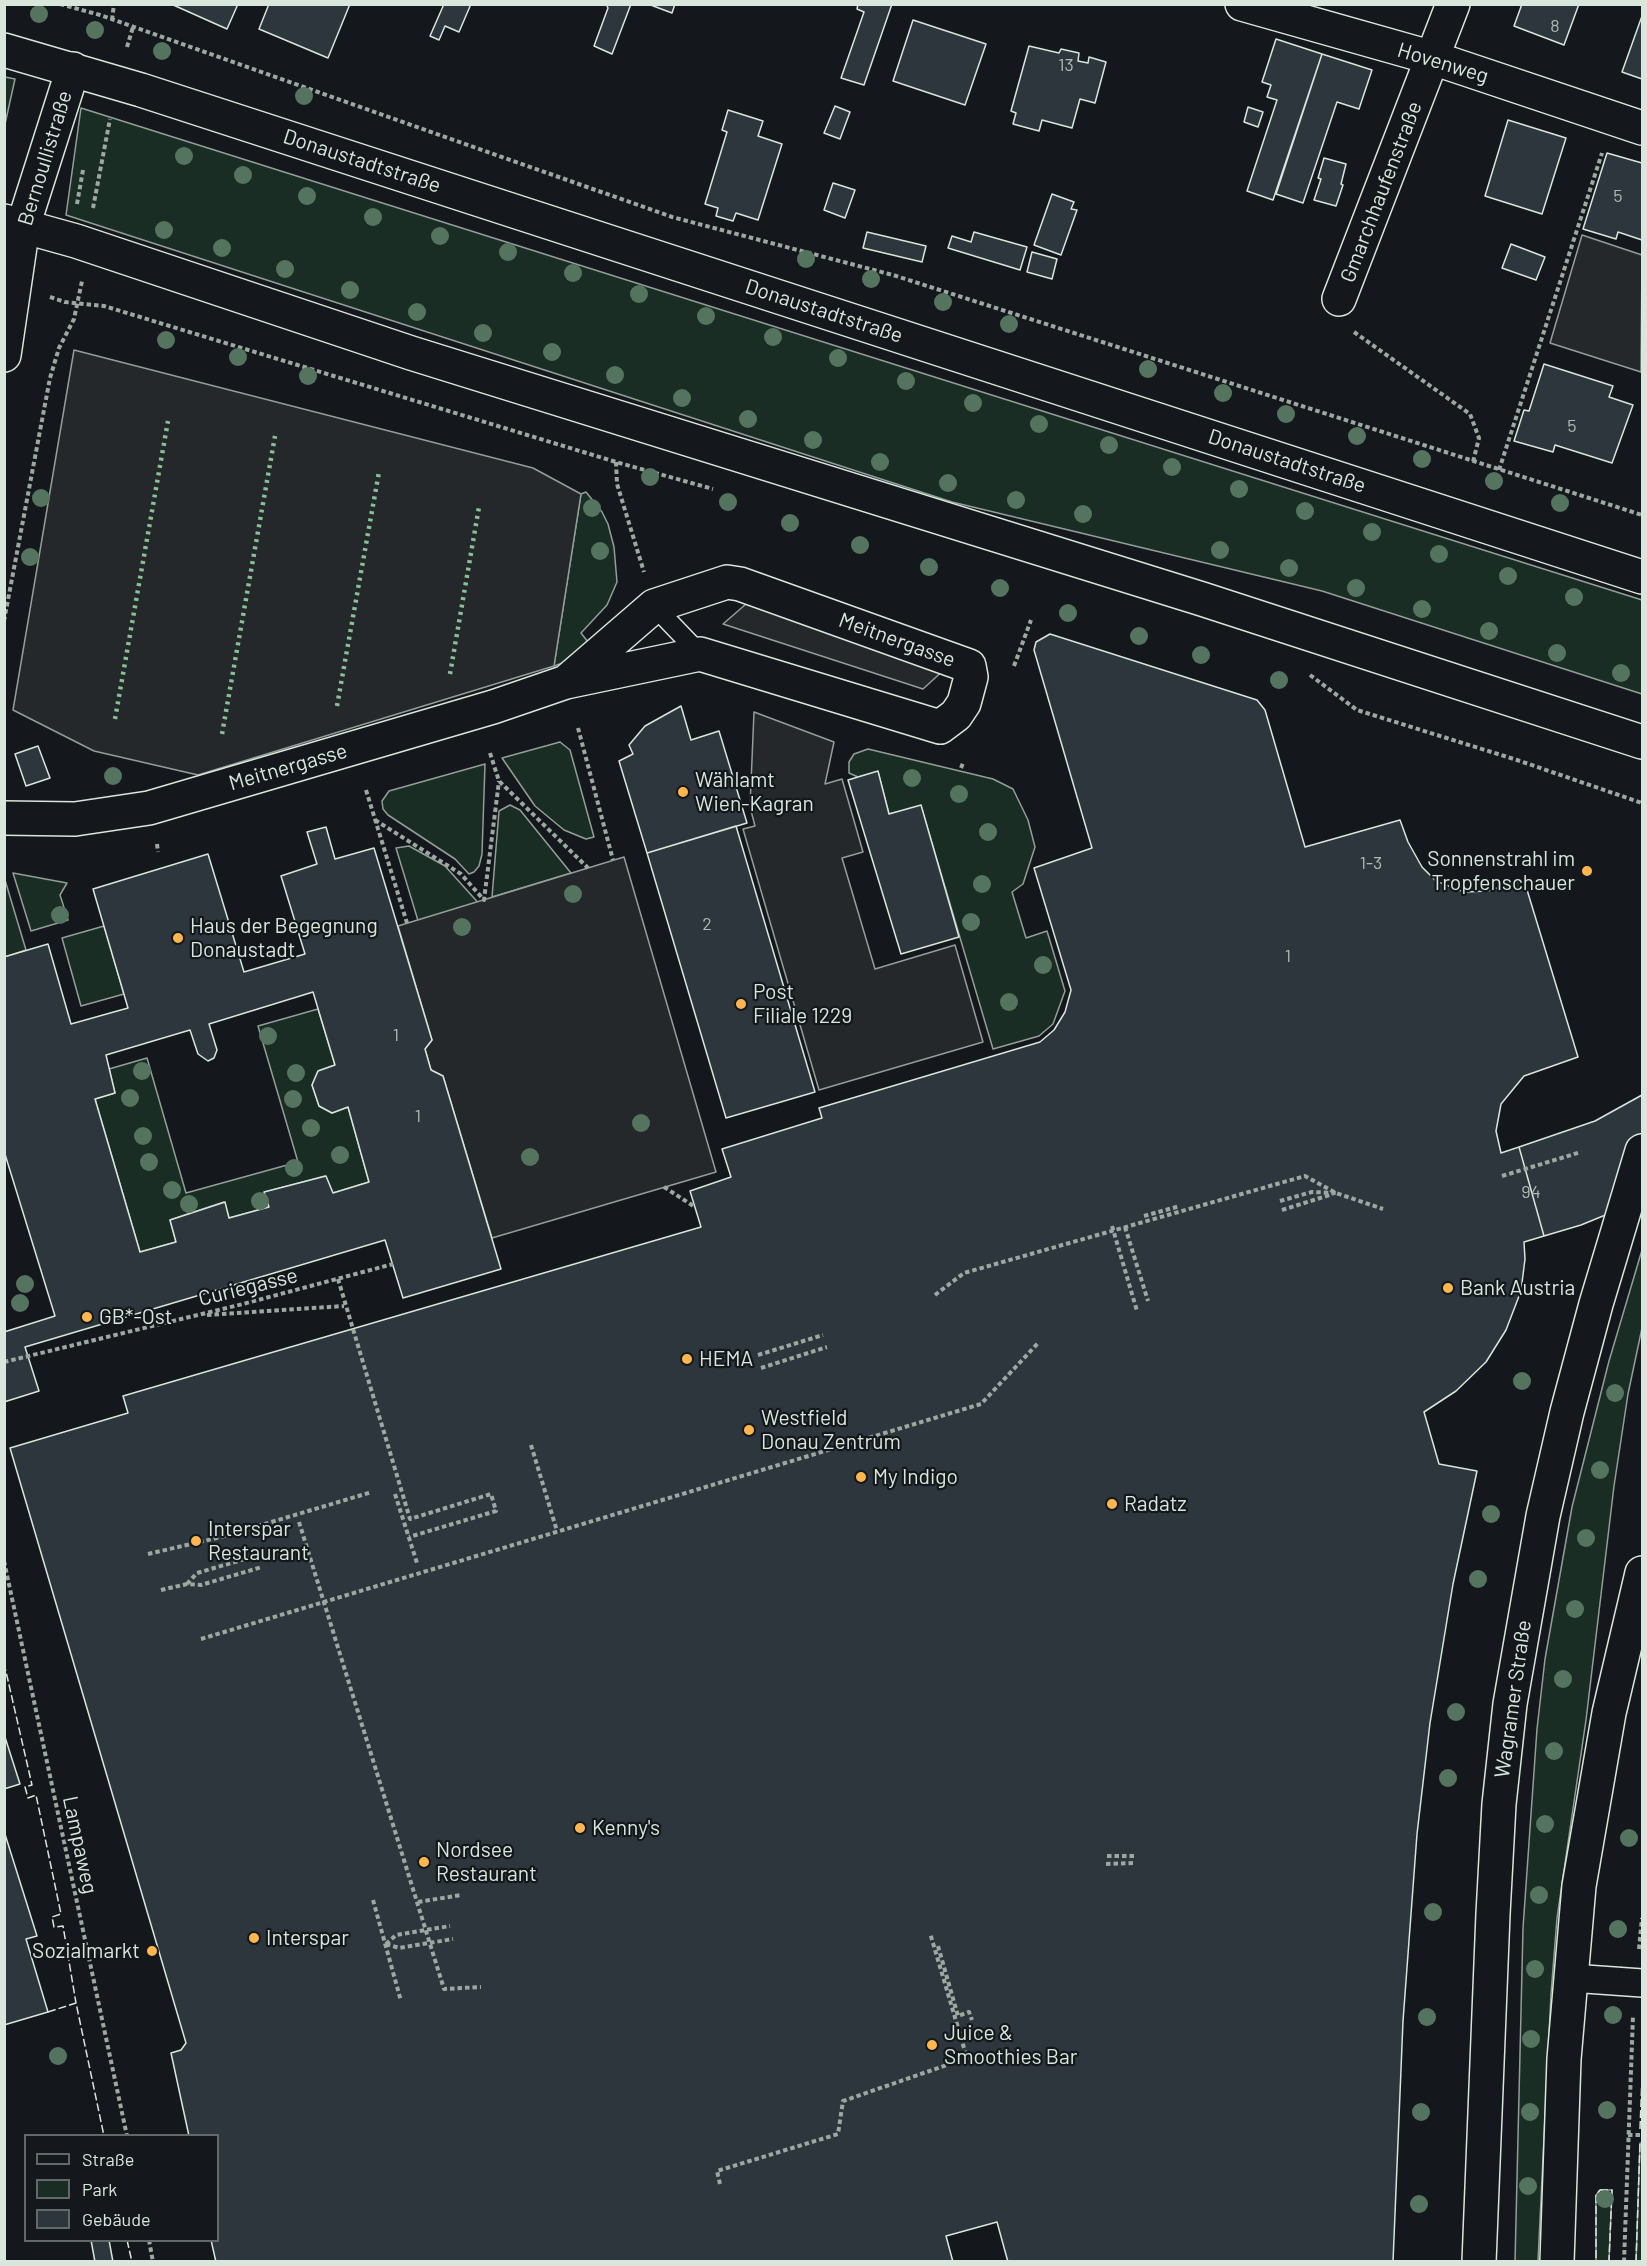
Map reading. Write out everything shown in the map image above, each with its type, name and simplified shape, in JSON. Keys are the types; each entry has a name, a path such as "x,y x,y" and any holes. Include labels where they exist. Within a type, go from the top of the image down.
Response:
{"main road":[{"name":"Hovenweg","path":"1242,4 1433,58 1628,123"},
{"name":"Gmarchhaufenstraße","path":"1339,299 1453,4"},
{"name":"Donaustadtstraße","path":"4,50 73,69 1642,576"},
{"name":"Bernoullistraße","path":"4,355 14,224 73,69"},
{"path":"14,224 76,241 411,353 1202,599 1642,742"},
{"name":"Meitnergasse","path":"4,818 75,819 149,808 493,707 566,682 700,654 940,727 956,715 964,703 971,677 969,666 740,584 727,582 654,606 566,682"},
{"name":"Wagramer Straße","path":"1479,2262 1493,1903 1499,1804 1510,1704 1544,1516 1567,1412 1596,1304 1642,1151"},
{"path":"1557,2262 1564,2060 1579,1886 1593,1795 1642,1573"}],"street":[{"path":"1571,1978 1638,1983"}],"lane":[{"name":"Meitnergasse","path":"654,606 700,654"}],"path":[{"path":"60,4 112,20 672,217 893,275 1642,515"},
{"path":"112,20 114,4"},
{"path":"92,214 110,119"},
{"path":"1498,470 1628,123"},
{"path":"4,621 50,378 81,296"},
{"name":"Gmarchhaufenstraße","path":"1339,299 1350,329 1470,414 1479,438 1473,462"},
{"path":"69,303 104,306 718,491"},
{"path":"616,462 617,484 654,606"},
{"path":"1014,666 1031,620"},
{"path":"1304,672 1357,710 1517,760 1642,803"},
{"path":"578,728 613,860"},
{"path":"375,820 461,874 484,900 499,781 490,753"},
{"path":"961,768 963,763"},
{"path":"499,781 588,868"},
{"path":"366,790 407,923"},
{"path":"1502,1176 1581,1152"},
{"path":"935,1295 964,1273 1305,1176 1336,1193 1383,1209"},
{"path":"664,1187 695,1207"},
{"path":"1280,1201 1312,1192 1336,1193"},
{"path":"1282,1210 1336,1193"},
{"path":"1144,1216 1180,1206"},
{"path":"1112,1226 1137,1311"},
{"path":"1125,1227 1148,1301"},
{"name":"Curiegasse","path":"4,1362 393,1264"},
{"path":"338,1279 344,1306 410,1519 491,1494 496,1511 409,1537"},
{"path":"196,1315 344,1306"},
{"path":"758,1355 823,1335"},
{"path":"201,1639 981,1404 1039,1342"},
{"path":"761,1368 827,1347"},
{"path":"531,1445 556,1531"},
{"path":"148,1554 221,1537 372,1492"},
{"path":"395,1494 417,1563"},
{"path":"299,1522 444,1989 481,1987"},
{"path":"186,1584 197,1573 259,1555"},
{"name":"Lampaweg","path":"4,1561 127,2134"},
{"path":"161,1590 186,1584 201,1585 262,1567"},
{"path":"1107,1856 1137,1856"},
{"path":"1106,1864 1136,1863"},
{"path":"417,1902 461,1895"},
{"path":"373,1900 401,2001"},
{"path":"1624,2262 1628,2135 1642,1918"},
{"path":"385,1944 396,1935 450,1926"},
{"path":"720,2184 717,2171 838,2133 843,2100 967,2058 930,1933"},
{"path":"385,1944 399,1948 453,1939"},
{"path":"938,1946 958,2016 969,2012 972,2020"},
{"path":"1628,2135 1642,2135"},
{"path":"149,2242 153,2262"}],"green space":[{"path":"4,77 15,79 5,124"},
{"path":"81,108 1642,600 1642,694 1322,591 952,502 66,215"},
{"path":"586,492 602,512 608,524 614,547 617,582 607,605 581,633 592,647 554,666 581,494"},
{"path":"560,742 570,750 594,837 586,839 564,830 535,806 502,758"},
{"path":"868,749 993,779 1013,789 1028,820 1035,847 1023,884 1012,892 1026,938 1047,931 1065,991 1053,1024 1039,1036 993,1049 921,806 889,814 878,772 858,777 849,773 849,762 854,754"},
{"path":"485,764 482,854 479,866 474,872 469,874 455,859 388,815 383,809 382,801 389,791"},
{"path":"510,805 520,810 571,873 492,897 499,811"},
{"path":"409,846 445,866 483,908 426,947 396,848"},
{"path":"13,873 67,883 60,895 68,920 31,931"},
{"path":"5,880 26,950 4,957"},
{"path":"104,926 124,994 81,1006 62,938"},
{"path":"318,1009 335,1065 318,1071 312,1085 319,1106 332,1113 348,1107 369,1182 333,1193 325,1176 265,1192 269,1207 229,1218 224,1202 170,1220 176,1242 140,1252 95,1099 115,1093 109,1069 147,1058 186,1193 298,1162 258,1026"},
{"path":"1642,1250 1642,1328 1628,1394 1614,1486 1586,1720 1557,1918 1538,2261 1515,2262 1523,1928 1537,1729 1545,1659 1572,1507 1609,1361"},
{"path":"1640,2143 1642,2143 1642,2261 1636,2262"},
{"path":"1600,2190 1612,2190 1609,2261 1596,2261 1596,2195"}],"shaded area":[{"path":"1582,235 1642,255 1641,372 1550,343"},
{"path":"74,350 533,468 581,494 554,666 198,775 94,751 13,710"},
{"path":"746,604 946,668 923,689 723,624"},
{"path":"754,712 834,742 825,784 842,779 863,852 842,858 875,969 955,945 983,1042 819,1090 743,829 755,826 750,807"},
{"path":"624,857 716,1172 492,1238 443,1076 431,1070 425,1049 432,1040 398,926"}],"building":[{"path":"171,4 238,4 227,29"},
{"path":"269,4 350,4 328,58 259,29"},
{"path":"444,4 471,4 459,32 445,26 439,40 430,36"},
{"path":"606,4 631,4 612,54 594,46 608,8"},
{"path":"648,4 675,4 672,13"},
{"path":"858,4 892,4 864,85 841,78 864,12 857,9"},
{"path":"1522,4 1579,4 1564,45 1514,26"},
{"path":"1642,16 1642,79 1622,72"},
{"path":"913,20 986,44 965,105 893,81"},
{"path":"1276,39 1322,54 1273,200 1247,191 1277,100 1267,97 1271,85 1262,82"},
{"path":"1029,46 1059,53 1061,49 1079,53 1078,61 1088,63 1089,57 1106,62 1095,103 1080,99 1072,128 1042,120 1039,131 1013,124 1016,113 1011,111"},
{"path":"1322,54 1372,70 1359,109 1337,102 1303,203 1276,194"},
{"path":"835,106 850,112 840,139 824,133"},
{"path":"1248,107 1263,112 1258,127 1244,122"},
{"path":"728,110 763,121 758,136 782,144 758,220 736,213 733,221 716,216 718,208 705,204 727,132 722,130"},
{"path":"1508,120 1566,138 1542,214 1485,196"},
{"path":"1607,153 1642,163 1642,240 1618,232 1616,239 1583,229"},
{"path":"1324,158 1346,164 1341,184 1343,185 1336,206 1314,200 1321,179 1318,178"},
{"path":"833,183 855,190 845,218 824,210"},
{"path":"1052,194 1074,202 1071,209 1077,210 1061,255 1034,245"},
{"path":"867,232 926,246 922,262 863,248"},
{"path":"974,232 1027,247 1020,270 948,248 952,236 971,242"},
{"path":"1511,244 1545,257 1536,280 1502,268"},
{"path":"1032,252 1057,259 1052,279 1027,272"},
{"path":"1544,364 1613,386 1609,397 1633,405 1612,463 1555,445 1553,452 1514,441 1524,410 1529,411"},
{"name":"Westfield Donau Zentrum","path":"1050,634 1257,700 1265,710 1305,847 1400,820 1408,842 1422,867 1436,881 1464,892 1487,891 1524,880 1578,1057 1524,1076 1501,1104 1496,1131 1501,1153 1519,1147 1544,1236 1524,1242 1525,1259 1521,1291 1506,1330 1486,1362 1456,1391 1424,1412 1439,1464 1477,1471 1453,1584 1430,1723 1417,1834 1403,2021 1393,2262 1008,2262 997,2222 946,2236 953,2262 216,2262 211,2242 219,2242 219,2134 189,2134 171,2053 181,2050 186,2043 10,1448 128,1413 123,1396 701,1227 690,1191 731,1177 722,1149 822,1118 819,1108 1040,1042 1054,1030 1065,1012 1071,990 1034,868 1092,848 1034,650 1036,642"},
{"name":"Wählamt Wien-Kagran","path":"681,706 691,740 719,731 747,823 647,853 619,761 633,754 629,745 645,726"},
{"path":"38,746 50,778 26,786 15,754"},
{"path":"878,771 889,814 921,805 959,937 901,954 848,780"},
{"path":"736,826 815,1092 726,1118 647,853"},
{"path":"326,827 335,859 374,848 432,1040 425,1049 431,1070 443,1076 501,1269 403,1298 385,1240 25,1347 39,1391 4,1402 4,1332 55,1316 4,1151 4,957 48,944 71,1024 128,1008 93,889 208,854 244,972 305,954 281,876 317,864 307,832","holes":["313,992 335,1065 318,1071 312,1085 319,1106 332,1113 348,1107 369,1182 333,1193 326,1176 264,1192 269,1207 229,1218 225,1202 170,1220 176,1242 140,1252 95,1099 115,1093 106,1055 190,1030 198,1054 208,1061 214,1058 217,1050 209,1024"]},
{"path":"1642,1095 1642,1200 1581,1225 1544,1236 1519,1147 1595,1121"},
{"path":"4,1734 20,1784 4,1789"},
{"path":"4,1831 37,1936 26,1939 48,2012 4,2025"},
{"path":"91,2242 109,2242 113,2262 95,2262"}],"hedge":[{"path":"115,719 168,421"},
{"path":"222,734 275,436"},
{"path":"337,706 379,472"},
{"path":"450,674 479,507"}],"fence":[{"path":"4,1663 32,1785 25,1787 28,1798 36,1795 61,1914 52,1917 54,1927 63,1926 76,2003"},
{"path":"48,2012 76,2003 104,2134"},
{"path":"1642,2077 1640,2129 1642,2129"},
{"path":"1636,2262 1640,2143 1642,2143"},
{"path":"1600,2190 1612,2190 1609,2261 1596,2261 1596,2195 1600,2190"},
{"path":"127,2242 132,2262"}],"place":[{"name":"Wählamt Wien-Kagran","path":"683,792"},
{"name":"Sonnenstrahl im Tropfenschauer","path":"1587,871"},
{"name":"Haus der Begegnung Donaustadt","path":"178,938"},
{"name":"Post Filiale 1229","path":"741,1004"},
{"name":"Bank Austria","path":"1448,1288"},
{"name":"GB*-Ost","path":"87,1317"},
{"name":"HEMA","path":"687,1359"},
{"name":"Westfield Donau Zentrum","path":"749,1430"},
{"name":"My Indigo","path":"861,1477"},
{"name":"Radatz","path":"1112,1504"},
{"name":"Interspar Restaurant","path":"196,1541"},
{"name":"Kenny's","path":"580,1828"},
{"name":"Nordsee Restaurant","path":"424,1862"},
{"name":"Interspar","path":"254,1938"},
{"name":"Sozialmarkt","path":"152,1951"},
{"name":"Juice & Smoothies Bar","path":"932,2045"}]}
